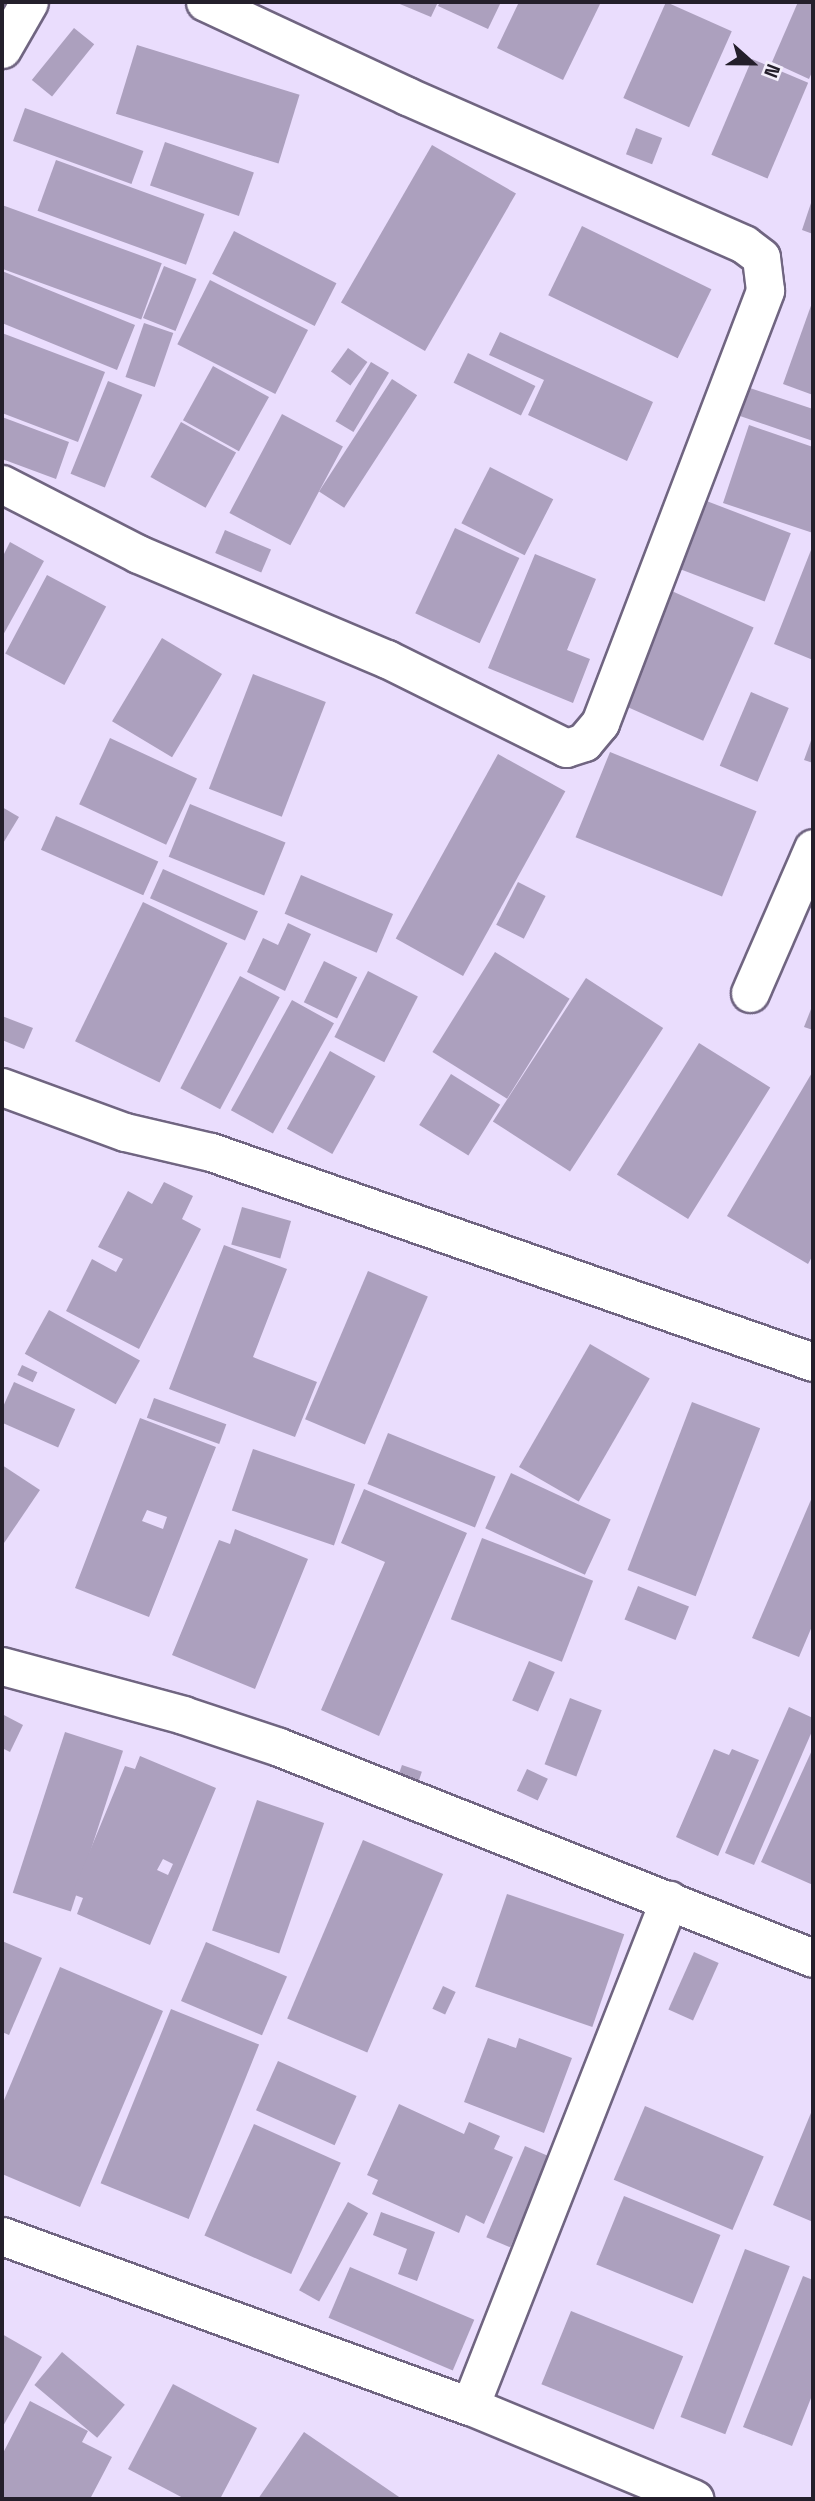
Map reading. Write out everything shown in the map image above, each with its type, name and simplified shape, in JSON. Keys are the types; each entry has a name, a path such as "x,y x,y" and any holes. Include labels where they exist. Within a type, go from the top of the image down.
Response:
{"street":[{"path":"2,49 29,2"},
{"path":"2,484 138,554 387,659 566,748 584,742 600,723 765,290 761,257 744,244 407,96 205,2"},
{"path":"750,993 813,848"},
{"path":"2,1087 125,1132 211,1152 813,1362"},
{"path":"2,1666 279,1746 813,1958"},
{"path":"470,2406 669,1899"},
{"path":"2,2236 470,2406 695,2499"}],"building":[{"path":"395,2 438,2 431,17"},
{"path":"440,2 501,2 488,29 438,6"},
{"path":"519,2 601,2 563,80 497,48"},
{"path":"666,2 732,31 689,127 623,98"},
{"path":"798,2 813,2 813,70 809,79 772,62"},
{"path":"74,28 94,44 52,96 32,80"},
{"path":"137,45 300,95 279,164 116,114"},
{"path":"752,59 808,83 768,179 711,155"},
{"path":"25,108 143,151 131,184 13,141"},
{"path":"636,128 662,138 652,164 626,154"},
{"path":"165,142 254,173 239,216 150,185"},
{"path":"432,145 516,194 425,351 341,303"},
{"path":"56,160 204,214 186,265 38,211"},
{"path":"813,197 813,234 802,230"},
{"path":"2,205 162,263 141,320 2,269"},
{"path":"582,226 711,289 678,358 548,295"},
{"path":"234,231 336,283 315,326 212,274"},
{"path":"164,266 196,279 175,331 143,318"},
{"path":"2,271 135,325 117,370 2,323"},
{"path":"210,280 308,330 275,394 177,344"},
{"path":"813,300 813,395 783,384"},
{"path":"144,323 173,333 155,387 125,377"},
{"path":"500,332 653,402 627,461 528,415 544,380 489,355"},
{"path":"2,333 105,372 78,442 2,413"},
{"path":"348,348 367,362 350,386 331,371"},
{"path":"468,353 535,386 521,416 454,383"},
{"path":"371,362 389,373 353,432 335,421"},
{"path":"213,366 269,397 239,451 183,420"},
{"path":"392,379 417,395 344,508 319,491"},
{"path":"108,381 142,395 105,488 71,474"},
{"path":"750,388 813,409 813,441 740,416"},
{"path":"282,414 343,446 290,545 229,513"},
{"path":"2,417 69,442 56,479 2,459"},
{"path":"181,422 236,453 206,508 150,477"},
{"path":"749,425 813,447 813,533 723,503"},
{"path":"490,467 553,499 525,555 461,523"},
{"path":"704,500 791,533 765,601 678,568"},
{"path":"455,528 519,558 480,643 415,613"},
{"path":"225,530 271,550 261,573 215,553"},
{"path":"10,542 44,561 2,637 2,558"},
{"path":"811,550 813,551 813,660 774,644"},
{"path":"535,554 596,579 567,650 590,659 573,703 488,668"},
{"path":"47,575 106,606 64,685 5,654"},
{"path":"665,588 754,627 703,741 615,701"},
{"path":"162,638 222,674 172,757 112,721"},
{"path":"253,674 326,702 282,817 209,789"},
{"path":"751,692 789,708 757,782 720,766"},
{"path":"813,735 813,763 804,760"},
{"path":"110,738 197,779 166,845 79,804"},
{"path":"610,752 756,811 722,896 576,837"},
{"path":"498,754 565,791 463,976 396,939"},
{"path":"190,804 285,843 264,895 169,857"},
{"path":"2,807 19,817 2,845"},
{"path":"56,816 158,862 143,895 41,850"},
{"path":"163,869 258,911 245,941 150,898"},
{"path":"301,875 393,914 377,953 285,914"},
{"path":"518,882 546,896 524,939 496,925"},
{"path":"143,902 227,943 160,1083 75,1041"},
{"path":"288,923 311,934 285,991 247,972 263,938 278,945"},
{"path":"495,952 570,999 507,1099 432,1052"},
{"path":"324,961 357,977 337,1019 304,1002"},
{"path":"368,971 418,996 384,1062 334,1037"},
{"path":"240,976 280,997 220,1109 180,1088"},
{"path":"586,978 663,1028 570,1172 493,1121"},
{"path":"292,1000 334,1023 273,1133 231,1110"},
{"path":"813,1004 813,1030 804,1027"},
{"path":"2,1016 33,1028 24,1049 2,1040"},
{"path":"699,1043 770,1088 688,1219 617,1174"},
{"path":"330,1051 375,1076 332,1154 287,1129"},
{"path":"813,1071 813,1255 808,1264 727,1216"},
{"path":"451,1074 500,1105 468,1156 419,1125"},
{"path":"164,1182 193,1196 182,1219 201,1229 139,1349 66,1311 92,1259 116,1272 123,1259 98,1247 128,1191 152,1204"},
{"path":"242,1207 291,1221 280,1259 231,1244"},
{"path":"224,1245 287,1269 253,1357 317,1382 295,1437 169,1389"},
{"path":"368,1271 428,1296 365,1445 305,1419"},
{"path":"49,1310 140,1360 116,1404 25,1354"},
{"path":"590,1344 650,1378 579,1501 519,1467"},
{"path":"22,1365 37,1372 33,1382 17,1375"},
{"path":"14,1382 75,1409 58,1448 2,1423 2,1409"},
{"path":"154,1398 226,1424 219,1444 147,1418"},
{"path":"692,1402 760,1428 696,1596 627,1570"},
{"path":"140,1418 216,1447 149,1617 75,1588","holes":["147,1510 167,1517 163,1529 142,1521"]},
{"path":"388,1433 496,1476 475,1527 367,1484"},
{"path":"253,1449 355,1484 334,1546 232,1510"},
{"path":"2,1465 40,1490 2,1546"},
{"path":"511,1473 611,1519 585,1575 485,1528"},
{"path":"364,1489 467,1533 379,1736 321,1710 385,1562 341,1543"},
{"path":"813,1495 813,1624 799,1657 752,1638"},
{"path":"235,1529 308,1559 255,1689 172,1655 219,1540 230,1544"},
{"path":"482,1538 593,1581 562,1662 451,1619"},
{"path":"638,1586 689,1607 676,1640 625,1619"},
{"path":"529,1661 555,1672 538,1712 512,1701"},
{"path":"570,1698 602,1710 576,1776 545,1764"},
{"path":"789,1707 813,1718 813,1729 754,1865 725,1853"},
{"path":"2,1714 23,1725 10,1752 2,1748"},
{"path":"65,1732 123,1751 71,1912 13,1893"},
{"path":"813,1748 813,1885 761,1862"},
{"path":"714,1749 729,1755 732,1749 759,1760 718,1856 676,1837"},
{"path":"140,1756 216,1788 150,1945 77,1914 83,1898 72,1894 125,1766 135,1769","holes":["163,1859 173,1864 168,1875 157,1870"]},
{"path":"402,1765 422,1772 416,1788 396,1781"},
{"path":"527,1769 548,1779 538,1800 517,1791"},
{"path":"257,1800 324,1823 279,1954 212,1930"},
{"path":"363,1840 443,1874 367,2053 287,2019"},
{"path":"507,1894 624,1934 592,2027 475,1987"},
{"path":"2,1941 42,1958 9,2035 2,2032"},
{"path":"206,1942 287,1976 262,2035 181,2001"},
{"path":"694,1952 719,1963 693,2021 668,2010"},
{"path":"60,1967 163,2011 80,2207 2,2174 2,2105"},
{"path":"443,1986 456,1992 445,2015 432,2009"},
{"path":"171,2009 259,2045 189,2219 101,2183"},
{"path":"488,2038 516,2048 519,2038 572,2058 544,2133 464,2102"},
{"path":"278,2061 357,2096 335,2145 256,2110"},
{"path":"399,2104 464,2134 469,2122 500,2136 494,2149 513,2157 484,2224 466,2215 459,2233 372,2194 378,2180 367,2175"},
{"path":"645,2106 764,2156 732,2230 614,2180"},
{"path":"813,2108 813,2222 773,2205"},
{"path":"254,2124 341,2163 291,2274 204,2235"},
{"path":"525,2146 549,2156 510,2247 486,2237"},
{"path":"624,2196 720,2235 693,2304 596,2265"},
{"path":"348,2202 368,2213 319,2301 299,2290"},
{"path":"381,2212 435,2232 417,2281 398,2274 407,2249 373,2235"},
{"path":"745,2249 790,2266 725,2434 680,2417"},
{"path":"350,2267 474,2320 453,2370 329,2318"},
{"path":"803,2276 813,2280 813,2393 792,2446 743,2427"},
{"path":"571,2311 683,2356 654,2430 541,2384"},
{"path":"2,2334 42,2357 2,2428"},
{"path":"62,2352 125,2405 97,2438 34,2385"},
{"path":"173,2384 257,2428 220,2499 185,2499 128,2469"},
{"path":"30,2401 88,2431 82,2442 112,2457 90,2499 2,2499 2,2455"},
{"path":"304,2432 402,2499 258,2499"}]}
